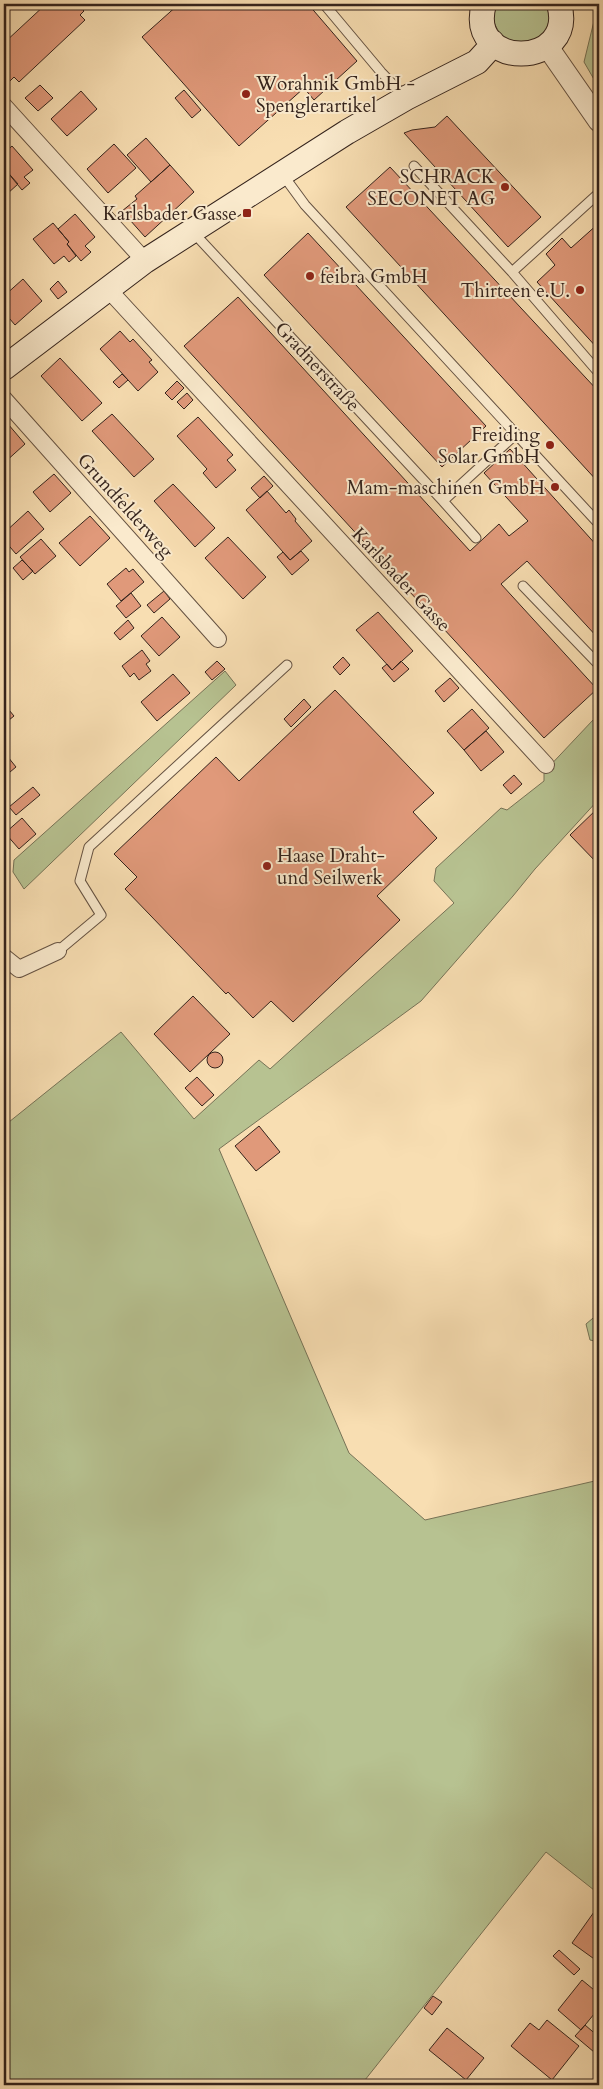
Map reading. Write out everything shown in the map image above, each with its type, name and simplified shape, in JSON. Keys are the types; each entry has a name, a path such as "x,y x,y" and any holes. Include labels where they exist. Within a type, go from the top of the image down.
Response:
{"main road":[{"path":"482,4 483,24 492,42 505,51 521,55 534,52 546,46 559,28 561,14 559,4"},
{"path":"4,368 145,261 347,132 406,98 477,62 492,42"}],"street":[{"path":"546,46 599,121"},
{"path":"4,106 145,261"},
{"name":"Karlsbader Gasse","path":"107,288 546,765"},
{"name":"Grundfelderweg","path":"4,399 218,639"},
{"path":"4,957 19,969 58,950"}],"lane":[{"path":"324,4 381,72 406,98"},
{"path":"414,166 512,272 599,373"},
{"path":"282,174 305,204 599,524"},
{"path":"512,272 599,193"},
{"name":"Gradnerstraße","path":"191,231 476,538"},
{"path":"443,501 516,434"},
{"path":"523,586 599,666"},
{"path":"58,950 101,915 80,882 89,847 287,664"}],"green space":[{"path":"496,4 547,4 550,15 548,24 537,41 509,43 495,25 493,16"},
{"path":"594,21 599,31 599,88 584,62"},
{"path":"225,671 236,685 24,889 13,872 14,860"},
{"path":"593,720 599,730 599,799 535,869 421,1001 219,1149 349,1453 425,1520 599,1480 599,1894 546,1852 361,2085 4,2085 4,1126 121,1032 194,1119 259,1060 270,1069 454,903 434,881 436,868 501,808 507,810 544,781 544,772"},
{"path":"599,1313 599,1342 590,1340 586,1324"}],"building":[{"path":"46,4 77,4 84,11 80,15 85,20 19,82 14,77 10,81 4,74 4,43"},
{"path":"179,4 308,4 357,61 314,100 304,88 239,146 142,37"},
{"path":"40,85 53,98 38,111 25,98"},
{"path":"184,90 201,110 192,118 175,98"},
{"path":"81,91 97,109 67,136 51,119"},
{"path":"447,116 541,217 508,247 404,133 435,127"},
{"path":"146,138 170,165 151,182 127,155"},
{"path":"114,144 136,168 108,193 87,169"},
{"path":"12,146 33,170 24,177 30,183 22,190 4,168 4,153"},
{"path":"170,165 194,192 145,237 122,211 137,199 135,196"},
{"path":"390,167 599,392 599,483 346,207"},
{"path":"4,168 18,184 7,194 4,190"},
{"path":"75,214 95,237 85,246 91,252 81,261 58,229"},
{"path":"53,223 69,242 67,244 76,256 69,262 64,256 54,264 33,239"},
{"path":"599,223 599,350 537,282 555,265 546,254 562,238 571,248"},
{"path":"308,233 486,426 442,467 264,275"},
{"path":"23,279 42,301 15,325 4,312 4,296"},
{"path":"58,281 67,292 58,299 50,289"},
{"path":"238,297 470,551 499,524 509,536 528,521 484,473 510,449 599,548 599,639 527,561 501,584 597,689 544,738 184,346"},
{"path":"120,331 130,342 133,339 152,360 149,362 158,372 138,391 100,349"},
{"path":"60,358 102,403 82,421 41,376"},
{"path":"122,374 128,380 119,388 113,382"},
{"path":"177,381 184,388 172,400 165,393"},
{"path":"187,393 193,400 184,409 177,402"},
{"path":"112,414 154,459 134,477 92,431"},
{"path":"198,417 233,455 227,460 236,470 216,488 203,473 207,469 177,436"},
{"path":"8,424 25,444 4,463 4,427"},
{"path":"54,474 71,493 50,512 33,492"},
{"path":"264,476 273,486 260,498 251,488"},
{"path":"173,484 215,528 195,547 154,501"},
{"path":"267,491 286,513 289,510 296,519 295,521 312,541 290,560 246,510"},
{"path":"28,511 44,529 16,554 4,540 4,533"},
{"path":"90,516 110,538 80,566 59,543"},
{"path":"228,537 266,577 243,599 205,558"},
{"path":"41,539 56,556 35,574 20,557"},
{"path":"301,551 309,560 292,575 277,557 283,552 290,560"},
{"path":"22,560 33,571 23,580 13,568"},
{"path":"126,568 129,572 133,569 144,582 121,601 107,584"},
{"path":"164,591 170,599 154,613 147,605"},
{"path":"131,593 141,606 126,618 116,606"},
{"path":"378,612 413,651 392,670 356,630"},
{"path":"162,617 180,637 159,656 141,636"},
{"path":"128,620 134,628 120,640 114,633"},
{"path":"142,650 150,661 146,664 151,671 139,680 134,673 130,677 122,666"},
{"path":"343,657 350,665 340,675 333,667"},
{"path":"217,661 225,669 212,680 205,672"},
{"path":"401,661 409,669 394,682 382,668 387,664 392,670"},
{"path":"173,674 190,693 157,721 141,702"},
{"path":"450,678 459,688 444,702 435,691"},
{"name":"Haase Draht- und Seilwerk","path":"335,690 434,793 413,812 437,838 377,896 400,920 293,1022 271,1001 253,1018 228,992 226,994 125,889 137,877 114,854 216,757 239,781"},
{"path":"304,699 311,707 291,727 284,719"},
{"path":"4,704 14,716 4,724"},
{"path":"472,709 489,728 464,750 447,731"},
{"path":"486,731 504,752 481,771 464,750"},
{"path":"4,752 16,767 4,777"},
{"path":"514,775 522,784 511,794 503,785"},
{"path":"33,787 40,795 16,815 9,807"},
{"path":"599,807 599,865 570,835"},
{"path":"22,818 36,834 19,849 5,833"},
{"path":"193,996 230,1034 190,1072 154,1034"},
{"path":"215,1052 221,1054 223,1060 221,1066 215,1068 209,1066 207,1060 209,1054"},
{"path":"197,1077 214,1095 202,1106 185,1088"},
{"path":"259,1126 280,1152 256,1171 235,1146"},
{"path":"594,1912 599,1915 599,1957 597,1961 572,1943"},
{"path":"559,1950 580,1969 574,1975 553,1956"},
{"path":"582,1980 599,1994 599,2008 581,2030 558,2010"},
{"path":"433,1996 442,2002 432,2015 424,2008"},
{"path":"547,2020 579,2046 552,2080 511,2046 530,2023 539,2030"},
{"path":"585,2025 599,2037 599,2046 594,2052 575,2036"},
{"path":"447,2028 484,2058 466,2080 429,2050"}],"place":[{"name":"Worahnik GmbH - Spenglerartikel","path":"246,94"},
{"name":"SCHRACK SECONET AG","path":"505,187"},
{"name":"Karlsbader Gasse","path":"247,213"},
{"name":"feibra GmbH","path":"310,276"},
{"name":"Thirteen e.U.","path":"580,290"},
{"name":"Freiding Solar GmbH","path":"550,445"},
{"name":"Mam-maschinen GmbH","path":"555,487"},
{"name":"Haase Draht- und Seilwerk","path":"267,866"}]}
